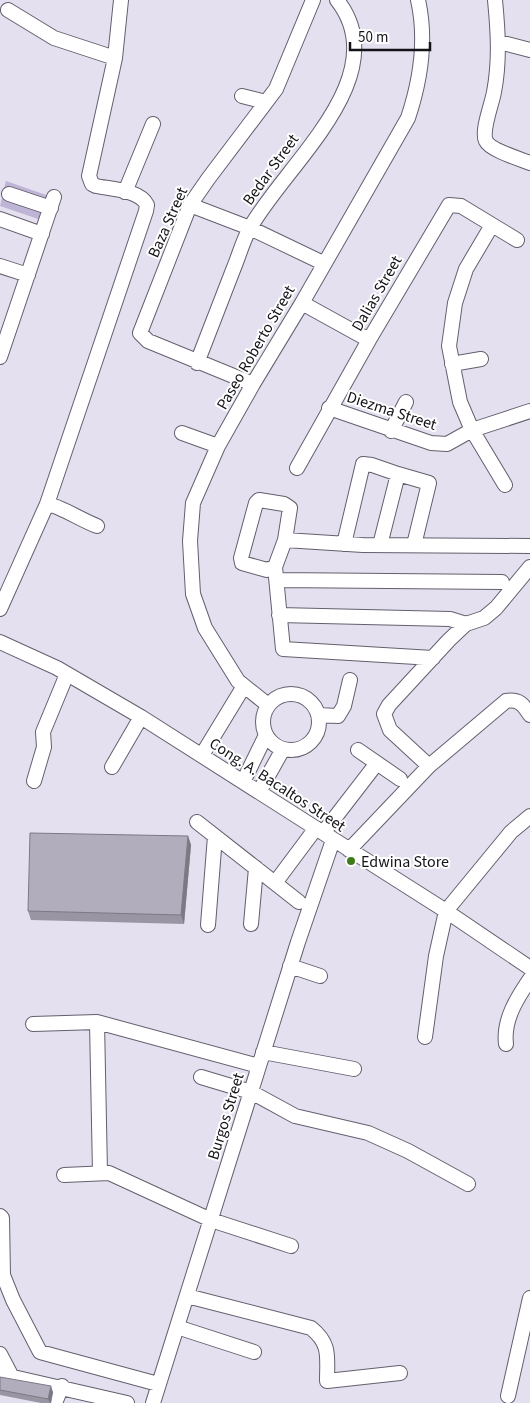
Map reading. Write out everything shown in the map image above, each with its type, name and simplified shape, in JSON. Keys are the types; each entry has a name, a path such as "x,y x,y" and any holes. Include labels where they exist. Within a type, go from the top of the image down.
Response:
{"street":[{"path":"0,609 47,504 146,211 145,201 125,192 96,186 92,184 89,176 114,58 121,0"},
{"name":"Baza Street","path":"252,384 197,363 148,341 140,332 190,205 276,88 313,0"},
{"name":"Bedar Street","path":"197,363 250,228 342,100 353,72 355,52 352,32 337,0"},
{"name":"Paseo Roberto Street","path":"268,705 238,681 205,628 194,594 190,541 193,503 218,446 252,384 302,303 408,118 418,89 422,52 422,20 418,0"},
{"path":"495,0 499,42 494,92 485,129 485,140 490,146 530,163"},
{"path":"8,10 54,38 114,58"},
{"path":"499,42 530,50"},
{"path":"242,96 266,102"},
{"path":"125,192 153,124"},
{"path":"0,355 52,202 9,194"},
{"path":"190,205 250,228 324,263"},
{"name":"Dalias Street","path":"297,468 329,408 450,205 461,206 517,240"},
{"path":"0,219 42,234"},
{"path":"492,225 466,270 455,303 449,346 460,402 472,430 505,485"},
{"path":"0,266 28,275"},
{"path":"302,303 369,340"},
{"path":"452,364 481,359"},
{"path":"392,430 406,402"},
{"name":"Diezma Street","path":"329,408 431,443 447,444 472,430"},
{"path":"472,430 530,411"},
{"path":"182,433 218,446"},
{"path":"344,544 363,464 372,465 429,483 414,545"},
{"path":"380,545 398,474"},
{"path":"433,658 282,649 276,574 285,540 290,508 284,504 258,500 241,558 242,563 276,574 502,582"},
{"path":"47,504 58,506 64,512 97,526"},
{"path":"285,540 380,545 530,546"},
{"path":"429,766 395,736 386,723 384,714 389,705 466,624 484,618 496,608 530,567"},
{"path":"279,615 450,619 466,624"},
{"name":"Cong. A. Bacaltos Street","path":"1,645 67,674 141,717 446,910 530,968"},
{"path":"34,780 44,747 43,732 67,674"},
{"path":"318,715 338,716 344,706 350,680"},
{"path":"202,755 244,686"},
{"path":"286,694 296,694 306,698 318,715 317,732 307,745 300,749 283,749 273,744 266,735 263,725 264,714 268,705 276,698 286,694"},
{"path":"349,850 429,766 506,701 515,700 523,704 530,715"},
{"path":"112,767 141,717"},
{"path":"244,782 266,735"},
{"path":"259,792 283,749"},
{"path":"358,750 400,779"},
{"path":"275,883 324,834 377,763"},
{"path":"426,1037 436,956 446,910 511,832 530,816"},
{"path":"197,822 299,902"},
{"name":"Burgos Street","path":"153,1403 290,966 324,834"},
{"path":"208,925 215,836"},
{"path":"252,924 256,868"},
{"path":"290,966 320,976"},
{"path":"506,1044 508,1019 520,994 530,980"},
{"path":"97,1022 100,1174"},
{"path":"33,1024 97,1022 261,1059 354,1069"},
{"path":"200,1077 251,1092 295,1116 368,1133 408,1151 468,1184"},
{"path":"64,1175 109,1173 210,1220 291,1246"},
{"path":"0,1216 2,1218 3,1275 13,1300 40,1352 158,1384"},
{"path":"187,1296 311,1328 322,1337 327,1351 327,1381 400,1373"},
{"path":"508,1396 530,1299"},
{"path":"177,1327 254,1352"},
{"path":"0,1354 6,1375 62,1386 96,1399 127,1403"},
{"path":"56,1403 62,1386"}],"shaded area":[{"path":"6,181 49,196 41,220 0,206"}],"building":[{"path":"30,833 188,836 181,915 28,911"},
{"path":"0,1377 51,1386 48,1399 0,1390"}],"place":[{"name":"Edwina Store","path":"351,861"}]}
